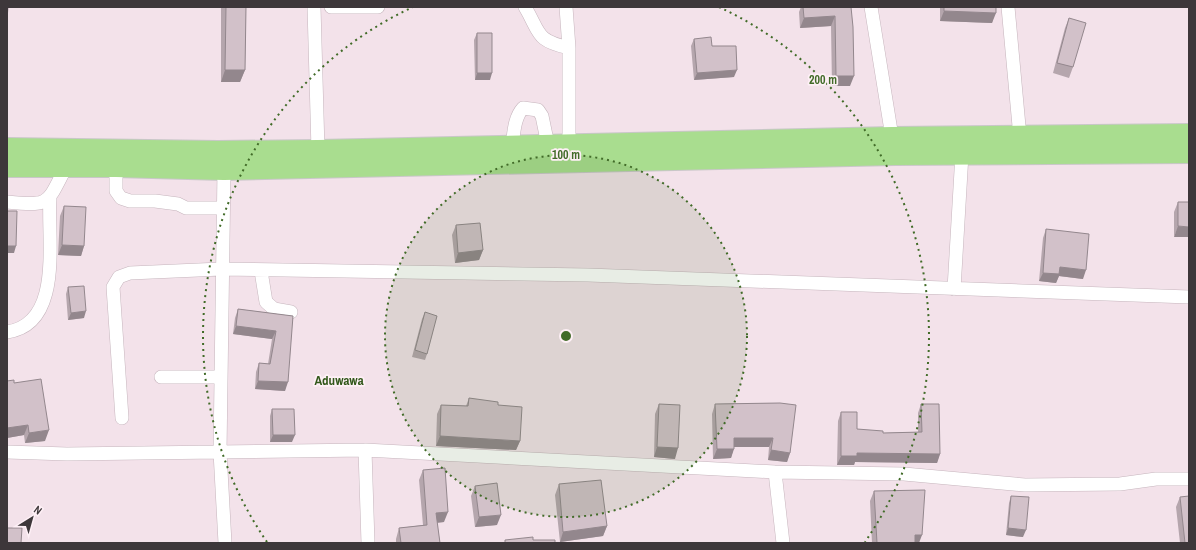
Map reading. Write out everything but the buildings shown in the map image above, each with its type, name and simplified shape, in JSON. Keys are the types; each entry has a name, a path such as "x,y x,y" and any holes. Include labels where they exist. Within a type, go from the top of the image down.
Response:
{"highway":[{"path":"7,148 218,151 318,150 892,137 1020,137 1189,134"},
{"path":"7,166 224,170 962,154 1023,155 1189,153"}],"street":[{"path":"314,7 318,150"},
{"path":"331,7 378,7"},
{"path":"526,7 536,30 544,39 554,45 569,48"},
{"path":"566,7 569,48 569,144"},
{"path":"871,7 892,137"},
{"path":"1008,7 1020,137"},
{"path":"512,146 515,122 519,112 523,108 538,110 542,116 548,145"},
{"path":"954,289 962,154"},
{"path":"7,332 16,330 31,322 41,308 48,287 50,249 48,220 50,198 66,167"},
{"path":"116,167 116,191 121,198 130,201 155,201 178,204 186,208 222,208"},
{"path":"224,170 221,269 220,452 225,543"},
{"path":"7,202 38,205 50,198"},
{"path":"122,418 113,287 119,278 130,273 221,269 261,271 588,275 1189,297"},
{"path":"261,271 266,302 274,309 291,312"},
{"path":"160,377 220,377"},
{"path":"365,450 368,543"},
{"path":"7,452 67,454 365,450 776,472 904,474 1025,485 1120,484 1156,479 1189,479"},
{"path":"776,472 783,543"}],"district":[{"name":"Aduwawa","path":"339,380"}]}
